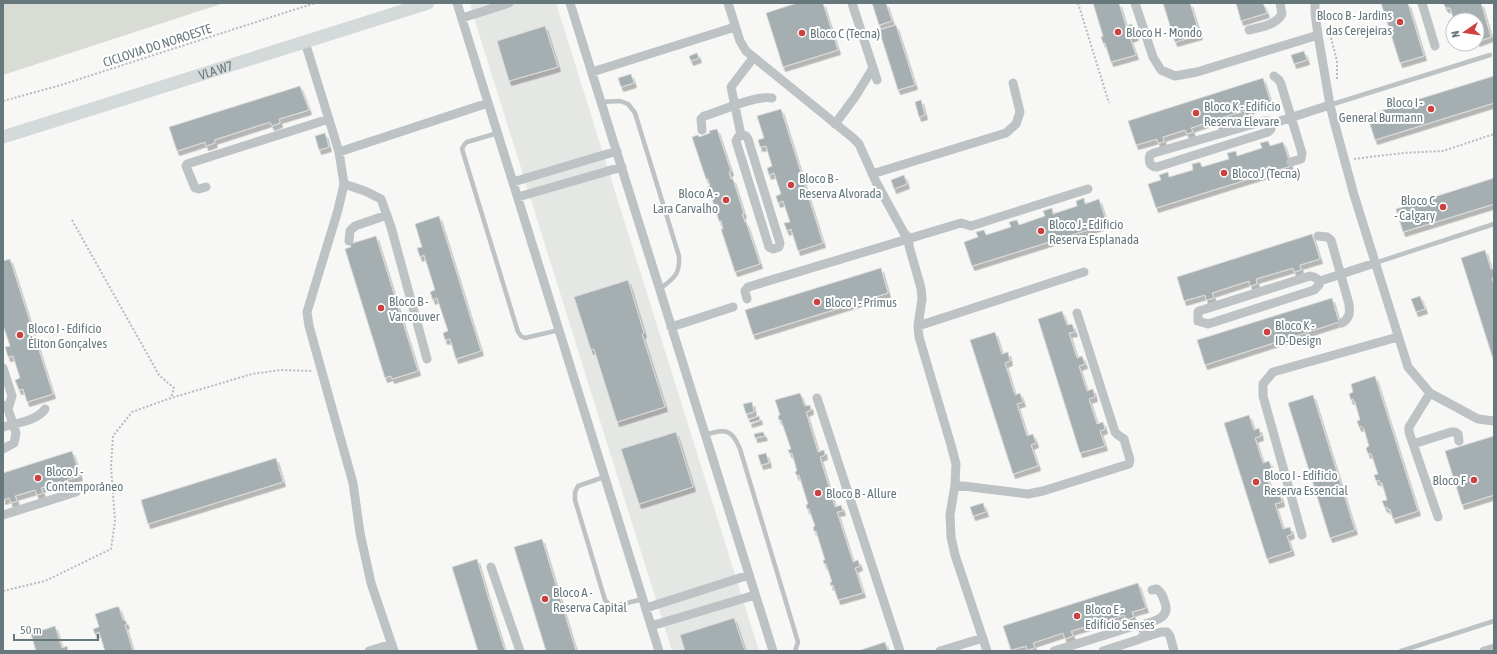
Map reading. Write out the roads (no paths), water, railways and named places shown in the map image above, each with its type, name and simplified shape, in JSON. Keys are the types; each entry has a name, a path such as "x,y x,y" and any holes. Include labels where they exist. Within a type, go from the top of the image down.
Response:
{"main road":[{"name":"VLA W7","path":"3,137 428,3"}],"street":[{"path":"457,3 659,651"},
{"path":"462,18 509,3"},
{"path":"570,3 773,651"},
{"path":"728,3 735,27 746,51 854,138 859,144 872,174 904,233 909,238 921,294 918,326 919,337 956,464 955,485 950,515 951,537 955,555 987,651"},
{"path":"852,3 877,80"},
{"path":"1135,3 1153,57 1161,70 1175,76 1197,72 1318,35"},
{"path":"1249,30 1272,24 1279,19 1282,14 1280,3"},
{"path":"1315,3 1318,35 1330,105 1354,195 1408,367 1430,393 1478,419 1494,421"},
{"path":"1422,3 1435,46"},
{"path":"592,72 735,27"},
{"path":"305,42 339,152 344,184 338,210 307,312 309,326 353,483 360,533 371,583 393,647 369,651"},
{"path":"741,135 731,87 753,58"},
{"path":"836,124 873,68"},
{"path":"1274,76 1281,84 1302,156 1298,161 1291,162"},
{"path":"872,174 1006,132 1016,124 1020,112 1013,83"},
{"path":"702,130 701,119 704,116 756,98 772,98"},
{"path":"339,152 488,103"},
{"path":"1271,124 1271,129 1268,132 1157,167 1152,166 1150,163 1150,156 1154,154 1264,121 1268,121 1271,124 1330,105"},
{"path":"206,187 199,189 195,188 186,166 187,164 329,119"},
{"path":"741,135 746,136 748,139 780,243 779,247 772,249 769,247 736,141 741,135"},
{"path":"513,182 617,151"},
{"path":"518,197 622,167"},
{"path":"344,184 365,190 381,199 427,359"},
{"path":"747,299 745,290 748,287 961,223 971,226 1088,189"},
{"path":"349,241 350,231 355,226 387,216"},
{"path":"1318,236 1327,237 1331,240 1349,304 1350,314 1347,320 1342,324"},
{"path":"1320,281 1375,263"},
{"path":"918,326 1084,272"},
{"path":"1310,276 1317,278 1320,281 1319,286 1314,290 1208,324 1198,322 1197,317 1199,311 1310,276"},
{"path":"672,327 733,307"},
{"path":"955,485 1028,494 1043,492 1130,464 1124,438 1115,432 1077,313"},
{"path":"1302,535 1263,396 1263,384 1273,372 1398,337"},
{"path":"3,368 12,396 6,407 16,433 14,443 3,449"},
{"path":"1430,393 1409,427 1409,432 1438,517"},
{"path":"817,398 900,651"},
{"path":"3,427 36,417 42,414 45,409"},
{"path":"1413,444 1451,432 1458,434 1459,441"},
{"path":"3,515 76,492"},
{"path":"491,567 520,651"},
{"path":"646,608 749,575"},
{"path":"1054,651 1163,617 1166,614 1166,606 1161,592 1157,589 1152,590"},
{"path":"651,626 755,595"},
{"path":"1138,626 1141,626 1144,631 1142,638"},
{"path":"1102,651 1161,632 1168,632 1174,651"},
{"path":"940,651 983,638"},
{"path":"1484,651 1494,648"}],"lane":[{"path":"1330,105 1490,55"},
{"path":"601,102 620,101 628,104 635,113 679,256 680,267 676,276 660,289"},
{"path":"498,133 467,142 462,149 521,336 525,338 558,330"},
{"path":"1375,263 1494,224"},
{"path":"705,435 725,430 731,433 740,449 798,642 795,651"},
{"path":"604,477 578,486 575,492 605,600 610,605 615,606 642,599"},
{"path":"1401,651 1494,621"}],"place":[{"name":"Bloco B - Jardins das Cerejeiras","path":"1400,22"},
{"name":"Bloco H - Mondo","path":"1118,32"},
{"name":"Bloco C (Tecna)","path":"802,33"},
{"name":"Bloco I - General Burmann","path":"1431,109"},
{"name":"Bloco K - Edifício Reserva Elevare","path":"1196,113"},
{"name":"Bloco J (Tecna)","path":"1224,173"},
{"name":"Bloco B - Reserva Alvorada","path":"791,185"},
{"name":"Bloco A - Lara Carvalho","path":"726,200"},
{"name":"Bloco C - Calgary","path":"1443,207"},
{"name":"Bloco J - Edifício Reserva Esplanada","path":"1041,231"},
{"name":"Bloco I - Primus","path":"817,302"},
{"name":"Bloco B - Vancouver","path":"381,308"},
{"name":"Bloco K - ID-Design","path":"1267,332"},
{"name":"Bloco I - Edifício Éliton Gonçalves","path":"20,335"},
{"name":"Bloco J - Contemporâneo","path":"38,478"},
{"name":"Bloco F","path":"1474,480"},
{"name":"Bloco I - Edifício Reserva Essencial","path":"1256,482"},
{"name":"Bloco B - Allure","path":"818,493"},
{"name":"Bloco A - Reserva Capital","path":"545,599"},
{"name":"Bloco E - Edifício Senses","path":"1077,616"}]}
